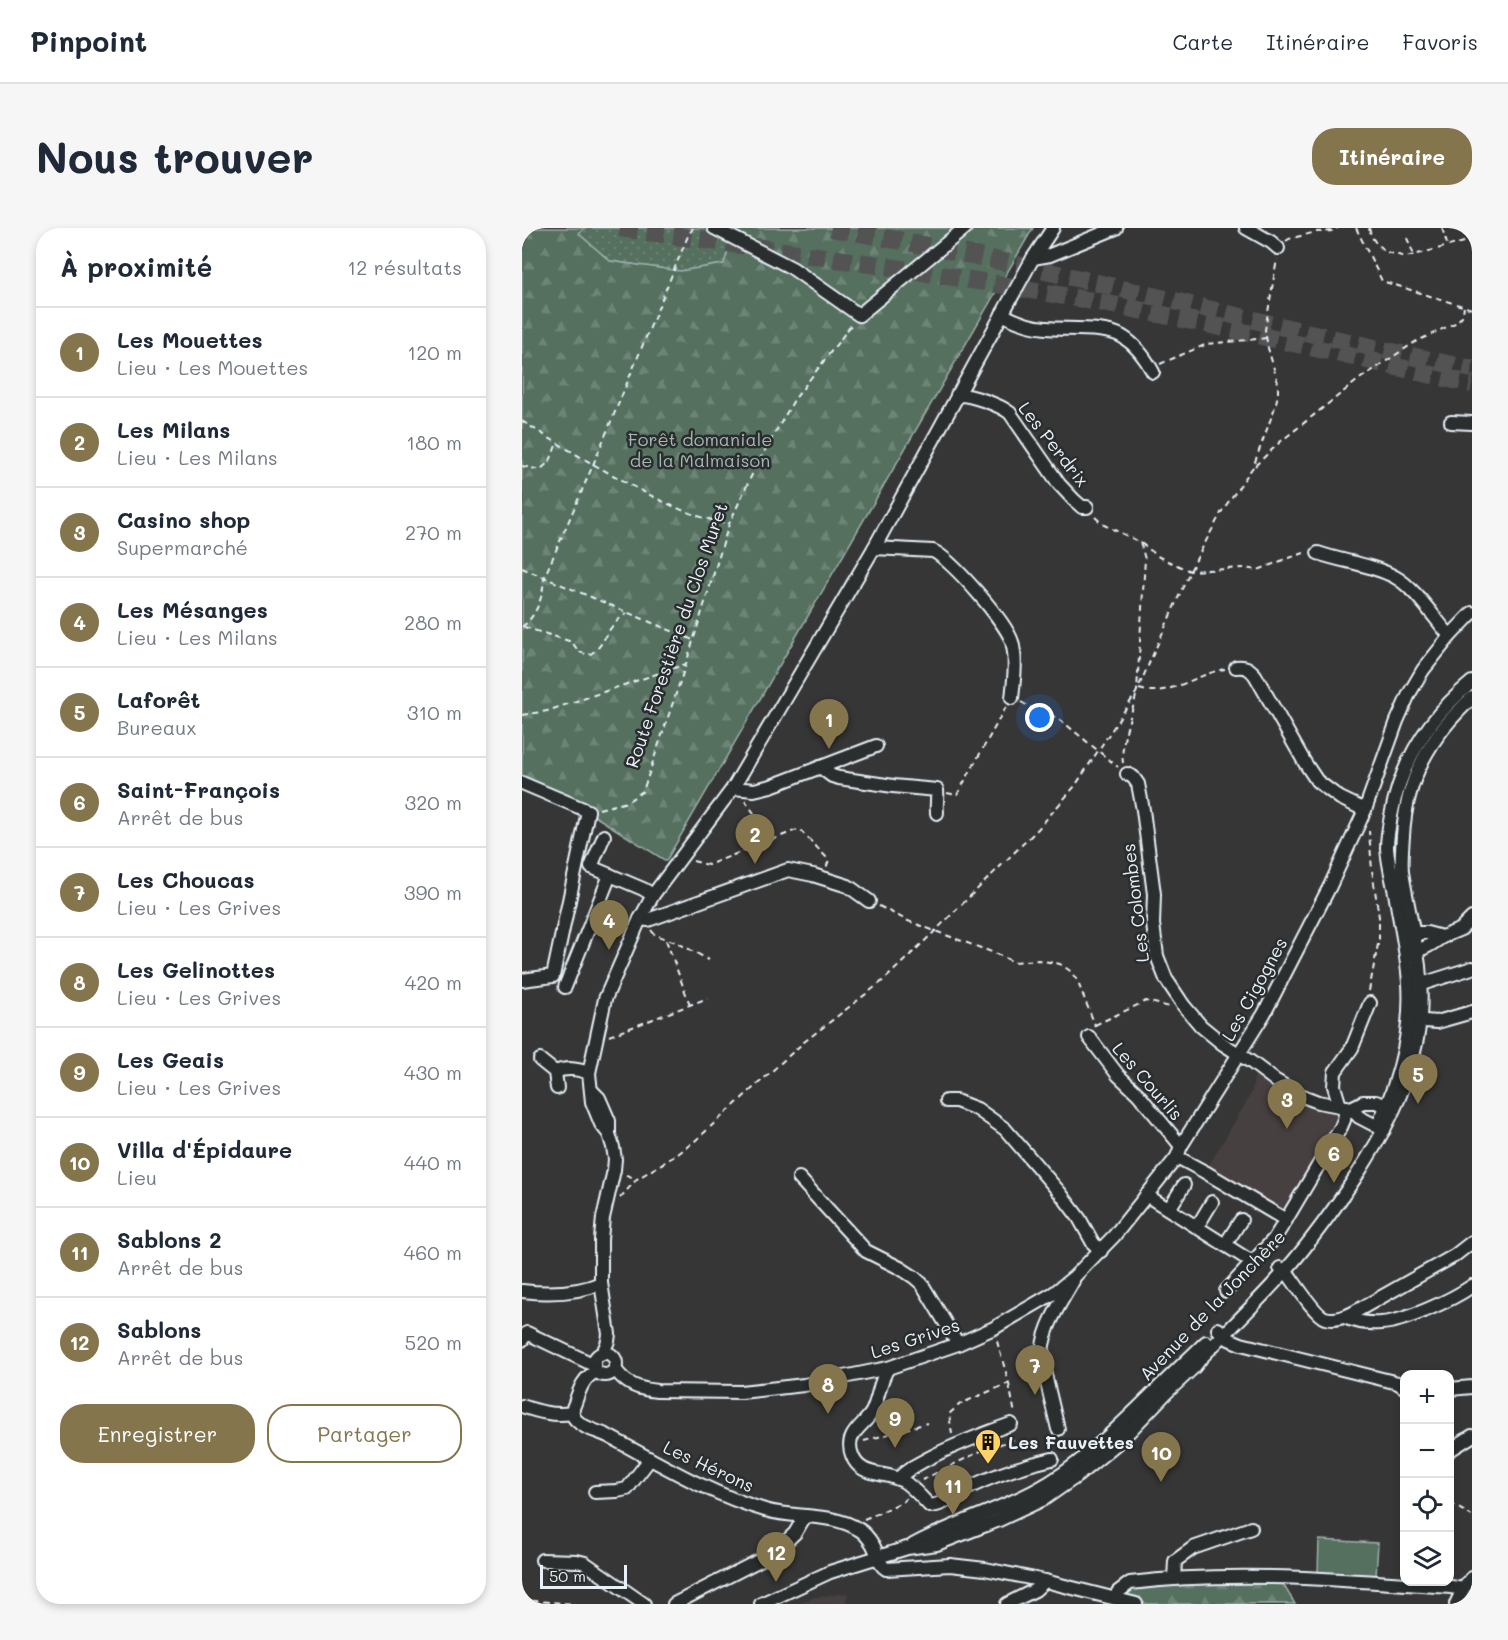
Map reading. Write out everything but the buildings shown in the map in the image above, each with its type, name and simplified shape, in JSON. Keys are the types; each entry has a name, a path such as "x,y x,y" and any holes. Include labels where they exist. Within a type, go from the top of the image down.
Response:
{"street":[{"path":"714,228 792,268 859,315 964,228"},
{"path":"522,1406 547,1414 572,1413 586,1378 596,1368 597,1358 603,1353 608,1341 609,1334 601,1283 603,1218 615,1159 609,1134 601,1124 592,1102 589,1073 605,999 641,919 653,895 733,788 874,548 1033,258 1053,228"},
{"path":"1033,258 1050,255 1116,228"},
{"path":"1246,228 1278,248"},
{"path":"1002,314 1011,319 1043,328 1089,330 1123,336 1136,348 1152,370"},
{"name":"Les Perdrix","path":"957,395 968,396 1004,408 1010,413 1059,484 1078,504 1087,507"},
{"path":"1451,422 1472,423"},
{"path":"874,548 933,551 957,571 1009,633 1014,653 1012,698"},
{"path":"1318,553 1363,565 1396,578 1406,585 1449,636"},
{"name":"Les Cigognes","path":"1074,1277 1101,1251 1179,1152 1264,1014 1330,886 1365,810 1409,694 1423,670 1449,636 1472,613"},
{"path":"1236,667 1249,668 1255,675 1317,781 1340,798 1365,810"},
{"name":"Avenue de la Jonchère","path":"1408,933 1389,866 1387,847 1399,781 1421,736 1450,702 1472,682"},
{"name":"Avenue de la Jonchère","path":"761,1604 830,1572 907,1548 937,1544 968,1533 1044,1499 1077,1476 1122,1439 1194,1367 1221,1332 1282,1269 1333,1211 1381,1128 1409,1073 1415,1050 1414,984 1402,872 1403,822 1411,785 1428,748 1440,730 1472,698"},
{"path":"733,788 754,790 771,786 876,746"},
{"path":"820,767 839,778 893,786 937,789 937,813"},
{"name":"Les Colombes","path":"1127,774 1133,777 1138,784 1143,810 1153,883 1155,904 1153,924 1157,956 1166,979 1177,997 1202,1026 1276,1081 1300,1095 1318,1102 1346,1107 1363,1102 1392,1106"},
{"path":"522,783 588,811 553,976 522,980"},
{"path":"604,836 591,867 653,895"},
{"path":"641,919 648,920 788,870 848,886 869,902"},
{"path":"565,987 610,875"},
{"path":"1411,952 1461,929 1472,918"},
{"path":"1408,933 1428,933 1442,937"},
{"path":"1414,984 1472,969"},
{"path":"1226,1291 1274,1239 1341,1127 1346,1107 1334,1086 1335,1072 1352,1048 1370,1003"},
{"path":"1413,1020 1437,1022 1472,1012"},
{"name":"Les Courlis","path":"1089,1037 1118,1075 1145,1103 1179,1152"},
{"path":"540,1060 555,1072 556,1088"},
{"path":"555,1072 572,1069 589,1073"},
{"path":"946,1101 956,1101 977,1109 1005,1130 1061,1194 1079,1218 1093,1243 1101,1251"},
{"name":"Les Colombes","path":"1346,1107 1359,1117 1381,1128"},
{"path":"1179,1152 1205,1172 1286,1220"},
{"path":"1205,1172 1212,1160"},
{"path":"799,1178 866,1251 900,1268 922,1284 958,1344"},
{"path":"1169,1209 1184,1185"},
{"path":"1146,1195 1252,1262"},
{"path":"1197,1227 1212,1202"},
{"path":"1225,1245 1241,1220"},
{"path":"1344,1317 1454,1256 1472,1242"},
{"path":"1282,1269 1324,1318 1344,1317 1356,1322 1383,1323 1412,1315 1458,1296 1472,1286"},
{"path":"1059,1429 1041,1351 1047,1328 1074,1277"},
{"name":"Les Grives","path":"615,1369 626,1382 639,1388 657,1391 741,1392 804,1385 888,1368 958,1344 994,1328 1054,1293 1074,1277"},
{"path":"522,1291 585,1290 601,1283"},
{"path":"1221,1332 1229,1339 1241,1344 1400,1385"},
{"path":"524,1335 596,1368 601,1374 609,1375 616,1366 614,1358 603,1353"},
{"path":"888,1368 881,1378 872,1412 851,1437 851,1454 866,1472 898,1479 913,1489 930,1506 1003,1473 1052,1459"},
{"path":"1454,1389 1472,1387"},
{"name":"Les Hérons","path":"572,1413 583,1426 606,1435 674,1472 741,1503 768,1511 829,1518 857,1528 873,1545 878,1556"},
{"path":"898,1479 905,1471 954,1446 1011,1424"},
{"path":"1454,1447 1472,1436"},
{"path":"595,1492 627,1489 650,1459"},
{"path":"674,1604 778,1549 795,1533 805,1516"},
{"path":"1174,1579 1176,1561 1193,1548 1251,1528"},
{"path":"878,1556 883,1567 889,1569 950,1565 985,1569 1045,1581 1136,1604"},
{"path":"542,1560 585,1563 644,1604"},
{"path":"1116,1599 1118,1592 1130,1582 1226,1576 1280,1577 1463,1589"},
{"path":"1456,1604 1463,1589 1472,1578"},
{"path":"1006,1604 1035,1590 1045,1581"}],"path":[{"path":"627,613 615,623 600,648 589,655 579,652 572,642 523,627 536,612 544,578 693,228"},
{"path":"1253,467 1278,395 1278,383 1265,330 1278,248 1289,239 1316,232 1333,231 1338,228"},
{"path":"1356,228 1382,281 1472,309"},
{"path":"1369,228 1376,243 1386,252 1406,257 1472,240"},
{"path":"1442,228 1448,247"},
{"path":"1407,238 1414,255"},
{"path":"618,1200 638,1179 696,1140 804,1042 884,980 1038,829 1075,786 1136,693 1190,571 1222,511 1253,467 1280,442 1358,380 1424,336 1457,322 1462,316 1464,307"},
{"name":"Route Forestière du Clos Muret","path":"588,811 627,802 643,790 686,663 729,524 756,466 794,400 859,315"},
{"path":"1152,370 1208,344 1267,338"},
{"path":"522,421 593,465 646,494 708,520 729,524"},
{"path":"522,466 540,470 550,460 557,443"},
{"path":"1087,507 1104,525 1140,542 1159,557 1190,571 1244,568 1258,570 1302,553 1316,551 1318,553"},
{"path":"1127,774 1122,752 1136,693 1145,559 1140,542"},
{"path":"522,568 693,640"},
{"path":"522,716 547,711 686,663"},
{"path":"1138,689 1150,692 1196,679 1216,670 1236,667"},
{"path":"937,789 957,795 1012,698 1037,711 1058,718 1127,774"},
{"path":"733,788 745,799 772,840"},
{"path":"1365,810 1379,917 1379,939 1368,988 1370,1003"},
{"path":"682,857 708,865 799,829 829,860 822,878"},
{"path":"869,902 908,921 1014,962 1038,960 1060,964 1077,980 1095,1025"},
{"path":"641,919 655,935 676,942 709,960"},
{"path":"666,939 690,1005"},
{"path":"595,1041 708,998"},
{"path":"1089,1037 1095,1025 1146,1001 1189,1012"},
{"path":"994,1328 1017,1422 1011,1424"},
{"path":"954,1446 949,1414 960,1404 1009,1383"},
{"path":"850,1445 927,1423"},
{"path":"848,1525 879,1514 904,1501 915,1483 983,1450 1015,1439"},
{"path":"1454,1506 1472,1516"},
{"path":"522,1600 574,1604"}],"shaded area":[{"path":"1256,1066 1276,1081 1346,1107 1286,1220 1205,1172 1250,1096"},
{"path":"848,1593 845,1604 798,1604 814,1597"}],"green space":[{"name":"Forêt domaniale de la Malmaison","path":"522,228 584,228 579,234 610,261 680,271 724,264 734,231 729,228 1033,228 666,861 593,815 522,783"},
{"path":"584,228 729,228 734,230 724,264 680,271 610,261 579,234"},
{"path":"1319,1540 1378,1543 1376,1576 1318,1573"},
{"path":"1212,1581 1274,1581 1283,1584 1295,1604 1148,1604 1126,1599 1129,1588"}],"tunnel":[{"path":"620,228 990,283 1113,305 1472,384"},
{"path":"831,228 992,259 1472,369"}],"place":[{"name":"Les Mouettes","path":"829,749"},
{"name":"Les Milans","path":"755,864"},
{"name":"Les Mésanges","path":"609,950"},
{"name":"Laforêt","path":"1418,1104"},
{"name":"Casino shop","path":"1287,1129"},
{"name":"Saint-François","path":"1334,1183"},
{"name":"Les Choucas","path":"1035,1395"},
{"name":"Les Gelinottes","path":"828,1414"},
{"name":"Les Geais","path":"895,1448"},
{"name":"Les Fauvettes","path":"988,1465"},
{"name":"Villa d'Épidaure","path":"1161,1482"},
{"name":"Sablons 2","path":"953,1515"},
{"name":"Sablons","path":"776,1582"}]}
